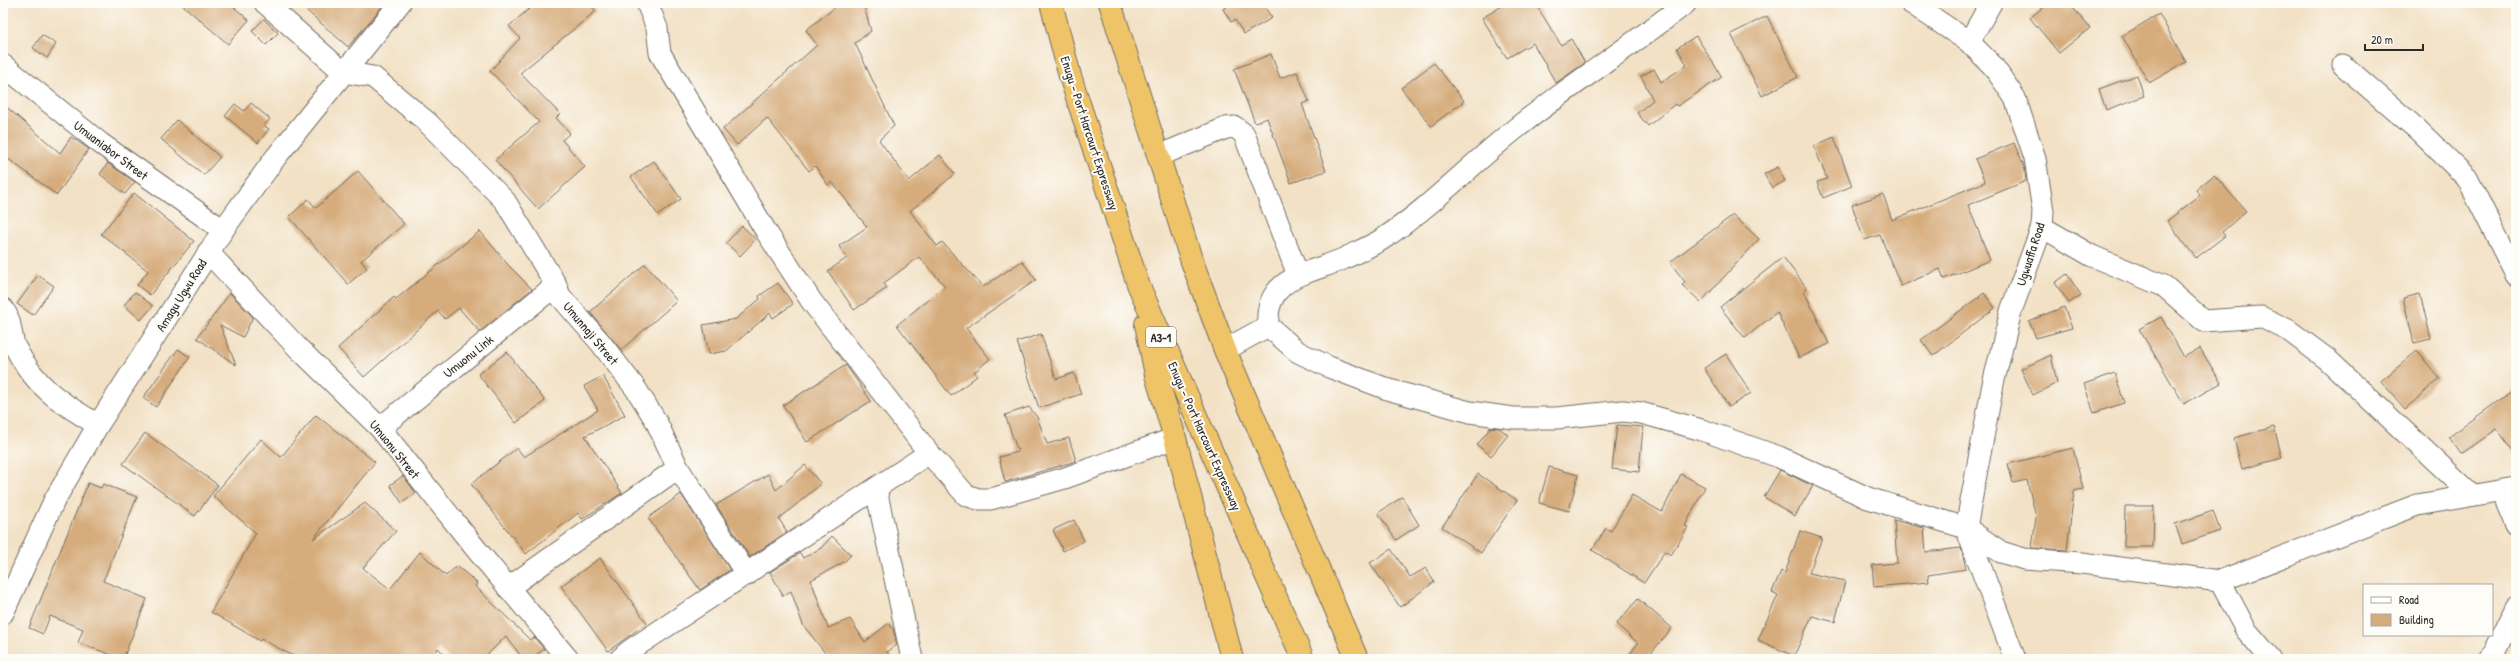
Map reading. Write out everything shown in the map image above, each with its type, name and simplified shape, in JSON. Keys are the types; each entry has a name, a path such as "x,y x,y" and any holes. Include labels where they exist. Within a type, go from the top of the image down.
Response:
{"highway":[{"name":"Enugu - Port Harcourt Expressway","path":"1051,3 1070,76 1138,284 1303,659"},
{"path":"1110,3 1191,259 1225,350 1357,659"},
{"path":"1138,284 1156,375 1175,438 1232,659"}],"street":[{"path":"265,3 344,72"},
{"name":"Amagu Ugwu Road","path":"3,613 54,501 98,425 222,230 344,72 400,3"},
{"path":"647,3 657,28 660,53 767,233 812,302 929,453 966,495 978,499 991,499 1066,478 1175,438"},
{"path":"1268,326 1269,304 1281,287 1298,275 1342,259 1379,240 1403,224 1533,115 1686,3"},
{"name":"Ugwuaffa Road","path":"1911,3 1968,42 1993,66 2017,104 2035,158 2042,211 2042,227 2011,311 1993,384 1966,528"},
{"path":"1968,42 1991,3"},
{"name":"Umuaniabor Street","path":"3,65 100,143 222,230"},
{"path":"2343,65 2418,130 2467,178 2516,275"},
{"name":"Umunnaji Street","path":"344,72 373,77 427,122 467,161 505,202 556,285 560,296 600,342 636,389 656,421 678,468 747,575"},
{"path":"1158,156 1226,128 1239,130 1246,140 1298,275"},
{"path":"2042,227 2092,256 2164,286 2204,321 2261,317 2288,330 2327,359 2472,495"},
{"name":"Umuonu Street","path":"208,252 298,348 380,428 508,588 568,659"},
{"name":"Umuonu Link","path":"380,428 556,285"},
{"path":"3,309 10,324 14,345 31,374 42,388 62,404 98,425"},
{"path":"1225,350 1268,326"},
{"path":"1268,326 1298,352 1329,368 1397,392 1470,412 1513,418 1557,418 1623,411 1641,413 1702,430 1779,457 1868,498 1966,528 2001,552 2013,557 2220,581 2417,505 2472,495 2511,499 2516,525"},
{"path":"620,659 629,651 747,575 929,453"},
{"path":"508,588 678,468"},
{"path":"876,489 912,659"},
{"path":"1966,528 2015,659"},
{"path":"2220,581 2246,630 2271,659"},
{"path":"2488,659 2495,651 2516,607"}],"building":[{"path":"180,3 229,3 249,20 228,44"},
{"path":"298,3 385,3 348,47"},
{"path":"536,3 589,3 596,11 520,73 560,114 556,118 570,133 562,140 585,167 538,209 495,160 539,122 490,71 520,38 509,26"},
{"path":"841,3 863,3 871,31 855,43 894,126 879,140 909,181 940,155 955,174 910,211 937,246 942,242 983,287 1022,261 1036,280 966,328 990,359 974,372 977,376 951,396 897,325 945,286 919,257 884,283 887,288 854,310 828,271 847,258 839,246 867,227 832,182 828,185 815,166 809,171 767,118 737,145 723,129 817,45 806,30"},
{"path":"1225,3 1262,3 1272,18 1244,34 1235,20 1231,22 1223,9 1227,6"},
{"path":"1507,3 1535,3 1561,45 1571,39 1585,63 1556,83 1533,43 1507,58 1482,18"},
{"path":"2048,3 2069,3 2090,28 2059,53 2030,18"},
{"path":"2159,14 2186,62 2149,83 2122,36"},
{"path":"1767,16 1798,77 1762,96 1731,34"},
{"path":"264,19 278,33 266,45 252,31"},
{"path":"42,35 56,44 47,58 33,48"},
{"path":"1696,36 1722,77 1677,106 1675,104 1648,126 1637,113 1653,100 1641,76 1654,69 1661,82 1687,65 1677,48"},
{"path":"1271,54 1280,78 1297,72 1309,101 1302,104 1326,171 1291,183 1267,118 1255,123 1234,69"},
{"path":"1434,63 1464,101 1431,126 1401,88"},
{"path":"2137,75 2144,96 2106,110 2099,89"},
{"path":"251,103 270,119 264,126 269,129 258,143 225,116 235,104 244,111"},
{"path":"3,104 60,153 71,137 89,149 57,195 3,155"},
{"path":"177,120 220,157 204,175 161,139"},
{"path":"1834,137 1852,186 1823,198 1817,182 1827,179 1814,146"},
{"path":"2014,143 2024,166 2026,181 1968,205 1990,260 1944,279 1940,269 1901,286 1880,235 1864,240 1852,205 1883,194 1892,220 1985,182 1975,159"},
{"path":"654,161 681,199 658,215 631,177"},
{"path":"108,163 135,182 125,194 100,174"},
{"path":"1778,167 1785,181 1772,188 1764,174"},
{"path":"358,171 404,224 361,261 367,268 348,284 289,217 308,199 316,208"},
{"path":"2214,175 2246,211 2222,232 2225,236 2196,258 2167,221 2200,195 2196,190"},
{"path":"134,193 194,241 150,295 137,285 148,271 101,234"},
{"path":"1733,215 1759,239 1701,302 1682,285 1685,282 1670,262"},
{"path":"742,226 756,239 740,256 726,243"},
{"path":"480,231 509,266 532,289 480,332 459,308 445,319 438,311 364,377 338,348 394,297 396,299"},
{"path":"1783,257 1807,288 1804,291 1829,344 1799,358 1777,312 1745,338 1720,307"},
{"path":"645,264 677,301 621,350 590,312"},
{"path":"2067,274 2081,295 2069,303 2055,283"},
{"path":"38,275 54,286 33,315 17,304"},
{"path":"778,283 793,304 773,318 770,313 726,351 709,354 703,325 736,319 760,299 759,296"},
{"path":"135,292 153,306 141,320 124,305"},
{"path":"230,293 253,317 243,337 220,325 236,365 197,338"},
{"path":"1984,293 1995,308 1933,356 1921,340"},
{"path":"2420,294 2431,339 2414,343 2403,298"},
{"path":"2064,307 2072,328 2036,338 2029,321"},
{"path":"2161,317 2184,357 2200,348 2221,383 2184,404 2139,329"},
{"path":"1041,334 1056,379 1074,373 1081,394 1039,408 1017,342"},
{"path":"178,349 190,357 156,407 143,398"},
{"path":"2417,351 2440,379 2405,409 2381,381"},
{"path":"507,352 545,401 516,423 478,374"},
{"path":"1726,354 1751,393 1729,407 1704,368"},
{"path":"2051,355 2057,383 2033,395 2021,369"},
{"path":"846,365 871,401 807,442 783,405"},
{"path":"2115,373 2124,403 2094,413 2084,384"},
{"path":"603,376 625,415 585,436 622,493 582,519 578,513 526,554 471,484 517,448 524,457 598,410 584,386"},
{"path":"2516,388 2516,455 2497,429 2461,454 2449,437"},
{"path":"1029,407 1037,417 1047,444 1069,438 1076,461 1005,482 999,457 1018,452 1005,415"},
{"path":"316,415 375,462 313,539 365,503 396,531 363,568 390,589 420,552 446,576 457,566 477,583 475,586 530,640 534,637 544,649 531,659 523,659 506,636 483,659 449,659 438,648 433,659 299,659 261,639 260,641 211,612 256,533 213,496 261,439 281,457"},
{"path":"1617,425 1643,427 1639,472 1612,469"},
{"path":"1491,427 1499,428 1508,435 1491,456 1477,445"},
{"path":"2274,427 2282,458 2242,469 2234,438"},
{"path":"145,433 218,485 195,516 123,464"},
{"path":"2073,448 2083,489 2074,491 2067,550 2032,548 2036,517 2027,480 2013,483 2008,464"},
{"path":"805,465 821,484 779,519 787,532 750,557 716,505 768,474 776,490"},
{"path":"1549,467 1578,475 1569,511 1539,503"},
{"path":"1780,470 1813,486 1795,516 1764,497"},
{"path":"1478,474 1517,500 1481,553 1442,527"},
{"path":"1681,474 1705,487 1685,526 1688,527 1671,555 1665,551 1644,583 1592,550 1606,528 1611,531 1632,495 1662,512"},
{"path":"403,476 416,493 402,503 390,485"},
{"path":"88,483 101,488 103,484 137,497 103,581 147,599 123,659 78,643 83,629 50,616 43,634 29,628"},
{"path":"681,494 730,570 700,590 648,518"},
{"path":"1402,497 1419,525 1396,540 1378,513"},
{"path":"2125,506 2154,506 2153,547 2124,547"},
{"path":"2213,511 2220,531 2182,544 2175,524"},
{"path":"1074,520 1084,541 1063,551 1053,530"},
{"path":"1894,520 1924,528 1926,552 1961,548 1966,569 1928,575 1929,582 1874,587 1872,565 1897,563"},
{"path":"1800,531 1822,538 1809,573 1845,581 1835,622 1812,616 1794,656 1758,640 1778,595 1772,592 1781,571 1785,573"},
{"path":"832,536 851,555 844,562 811,580 828,628 850,619 865,642 889,623 893,629 897,645 887,652 893,659 830,659 803,625 791,591 783,596 770,572 800,553 803,558 821,548"},
{"path":"1391,549 1410,577 1426,568 1434,582 1400,607 1370,563"},
{"path":"600,558 647,623 608,651 561,586"},
{"path":"1638,599 1672,628 1646,659 1626,659 1638,643 1616,624"}]}
